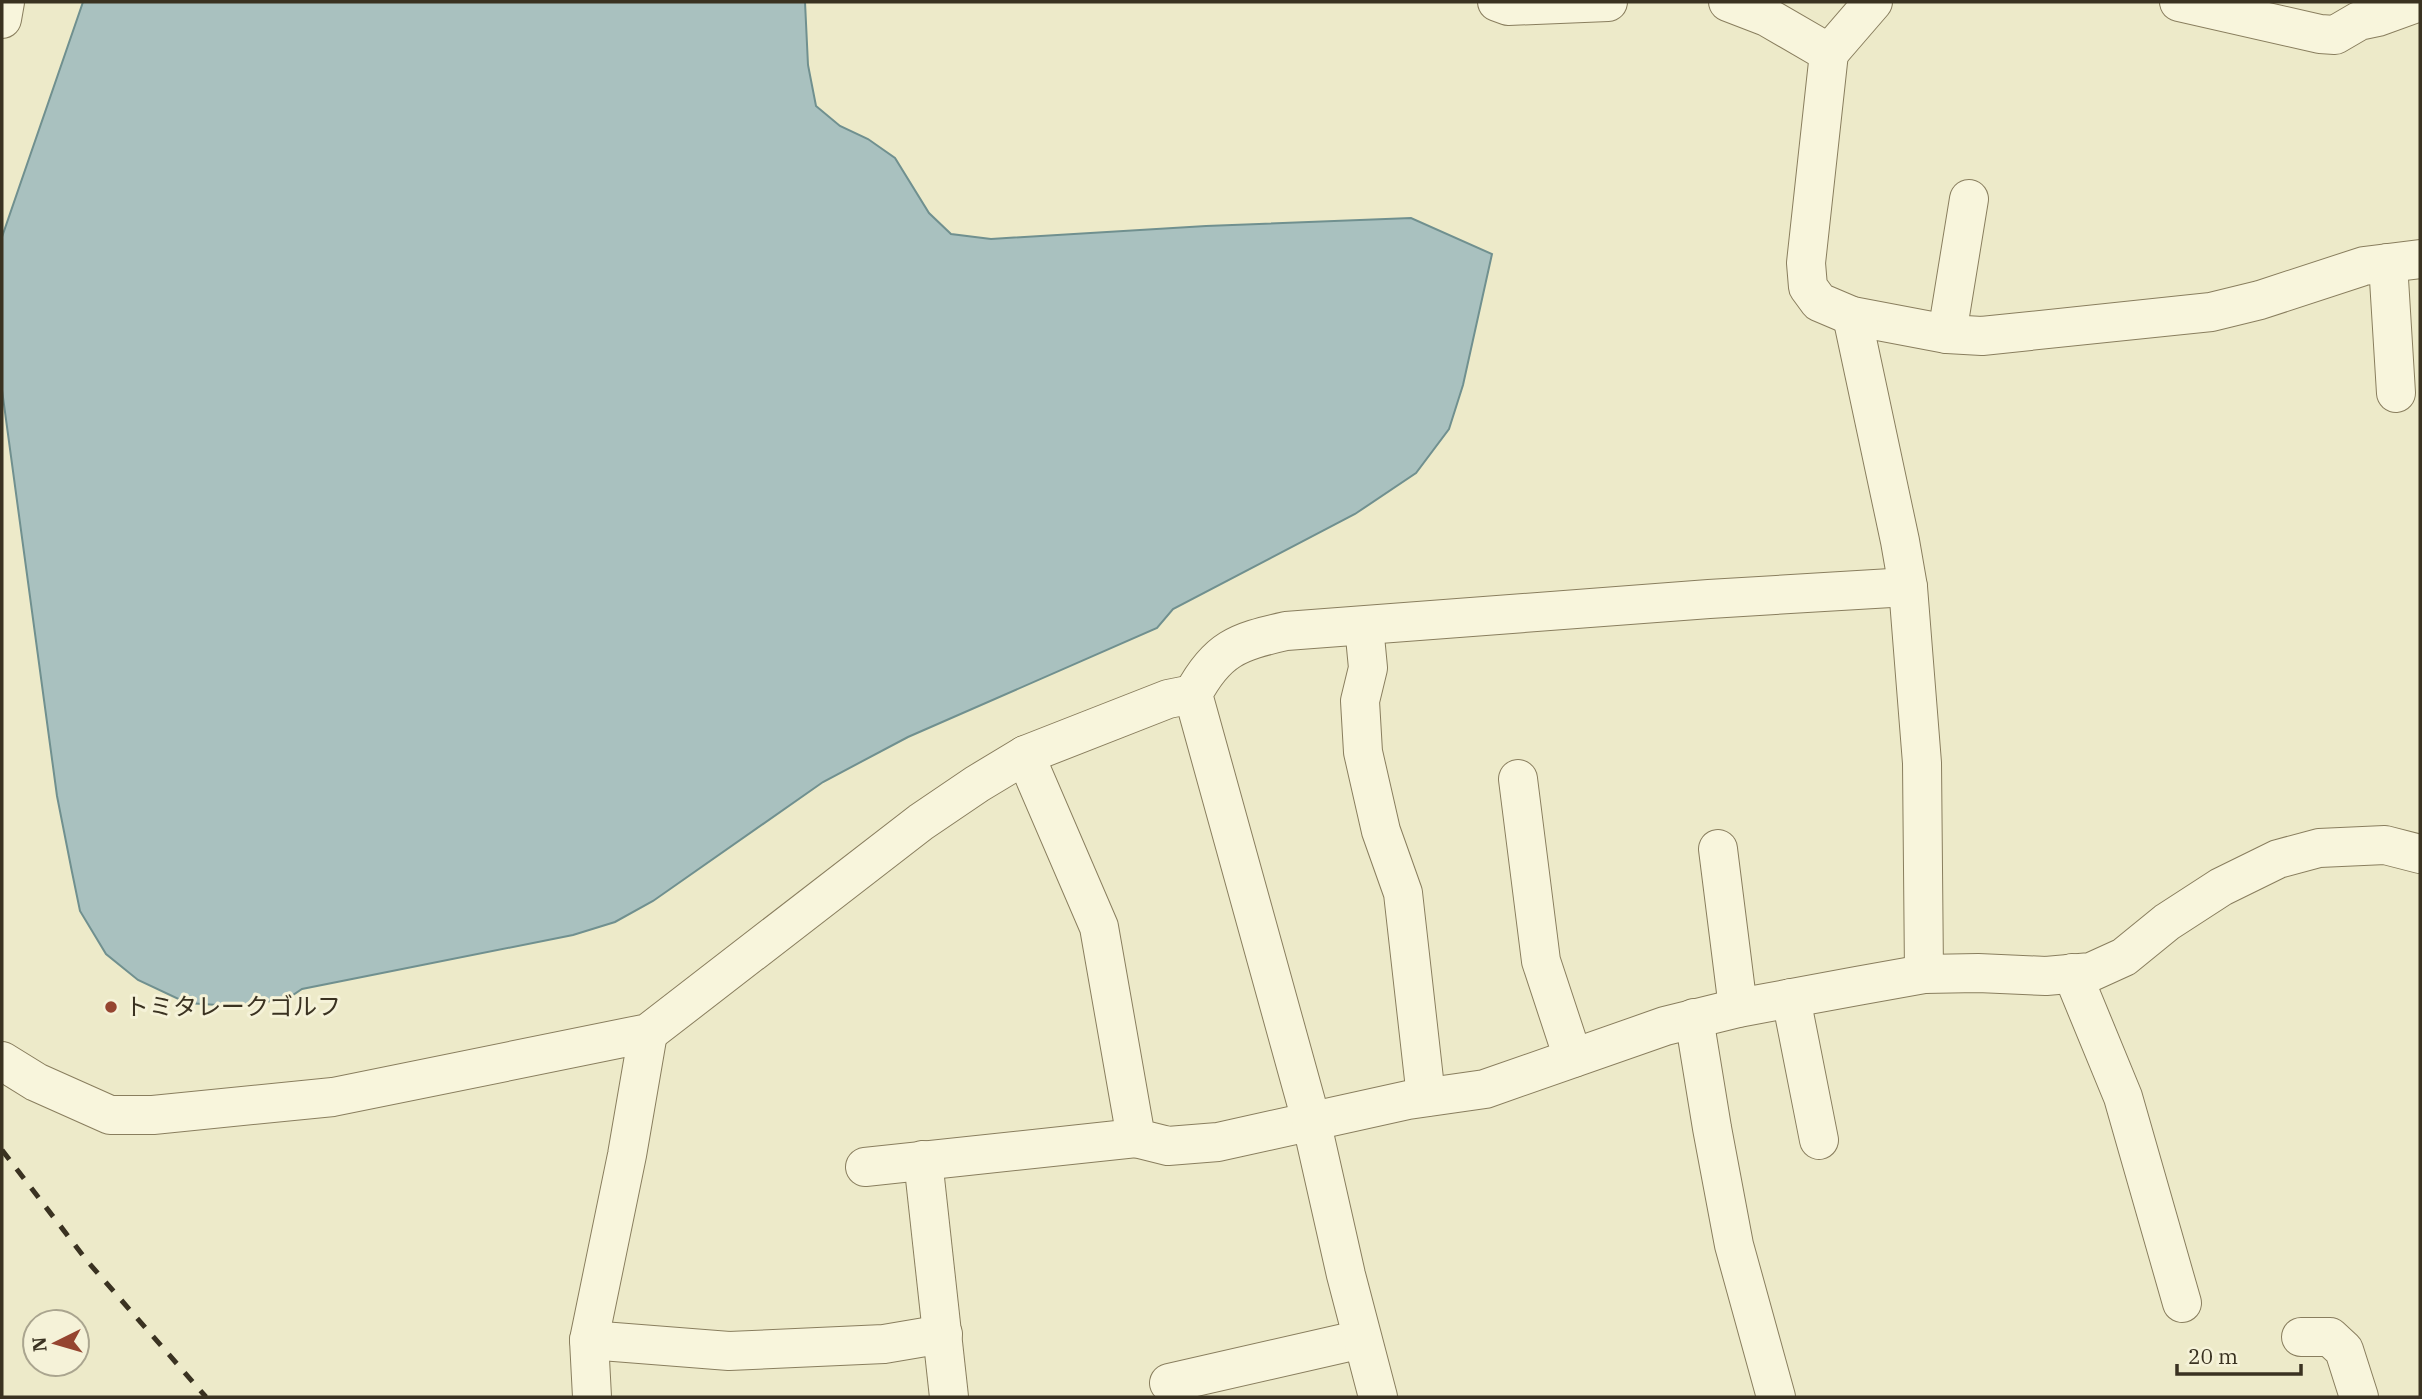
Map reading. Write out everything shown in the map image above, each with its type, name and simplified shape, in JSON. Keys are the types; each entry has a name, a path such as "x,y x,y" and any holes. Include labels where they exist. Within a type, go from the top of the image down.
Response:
{"street":[{"path":"2,19 5,2"},
{"path":"1497,2 1508,6 1608,2"},
{"path":"1728,2 1767,17 1829,53"},
{"path":"1873,2 1829,53 1806,263 1808,287 1819,302 1852,316 1947,334 1982,336 2211,313 2364,265 2404,261 2396,393"},
{"path":"2179,2 2320,34 2335,35 2359,21 2419,2"},
{"path":"1947,334 1969,199"},
{"path":"1852,316 1908,587 1923,763 1924,974"},
{"path":"1378,1397 1311,1120 1193,694 1204,673 1229,648 1256,637 1286,631 1908,587"},
{"path":"1364,626 1368,668 1360,701 1363,752 1381,831 1403,893 1426,1097"},
{"path":"2,1061 36,1082 110,1115 153,1115 333,1097 648,1033 921,822 977,784 1026,755 1168,699 1193,694"},
{"path":"1026,755 1099,927 1136,1138"},
{"path":"1518,779 1541,961 1573,1058"},
{"path":"865,1167 1136,1138 1168,1146 1218,1142 1426,1097 1485,1089 1665,1026 1738,1008 1924,974 2046,976 2091,972 2124,957 2178,915 2221,887 2278,859 2319,848 2385,845 2420,854"},
{"path":"1718,849 1738,1008"},
{"path":"2072,973 2123,1097 2182,1303"},
{"path":"1791,998 1819,1140"},
{"path":"1695,1018 1734,1245 1776,1397"},
{"path":"592,1397 589,1340 627,1154 648,1033"},
{"path":"923,1160 949,1397"},
{"path":"589,1340 729,1351 884,1344 943,1334"},
{"path":"2301,1337 2330,1337 2344,1350 2359,1397"},
{"path":"1169,1383 1362,1339"}],"water":[{"path":"83,2 805,2 808,65 816,106 840,126 868,139 895,158 929,213 951,234 991,239 1206,226 1411,218 1492,254 1463,385 1449,429 1416,473 1355,514 1173,609 1157,628 908,737 823,782 653,901 615,922 573,935 302,989 287,999 233,1006 187,1003 138,980 106,954 80,911 57,796 2,390 2,237"}],"railway":[{"path":"2,1150 88,1262 206,1397"}],"place":[{"name":"トミタレークゴルフ","path":"111,1007"}]}
